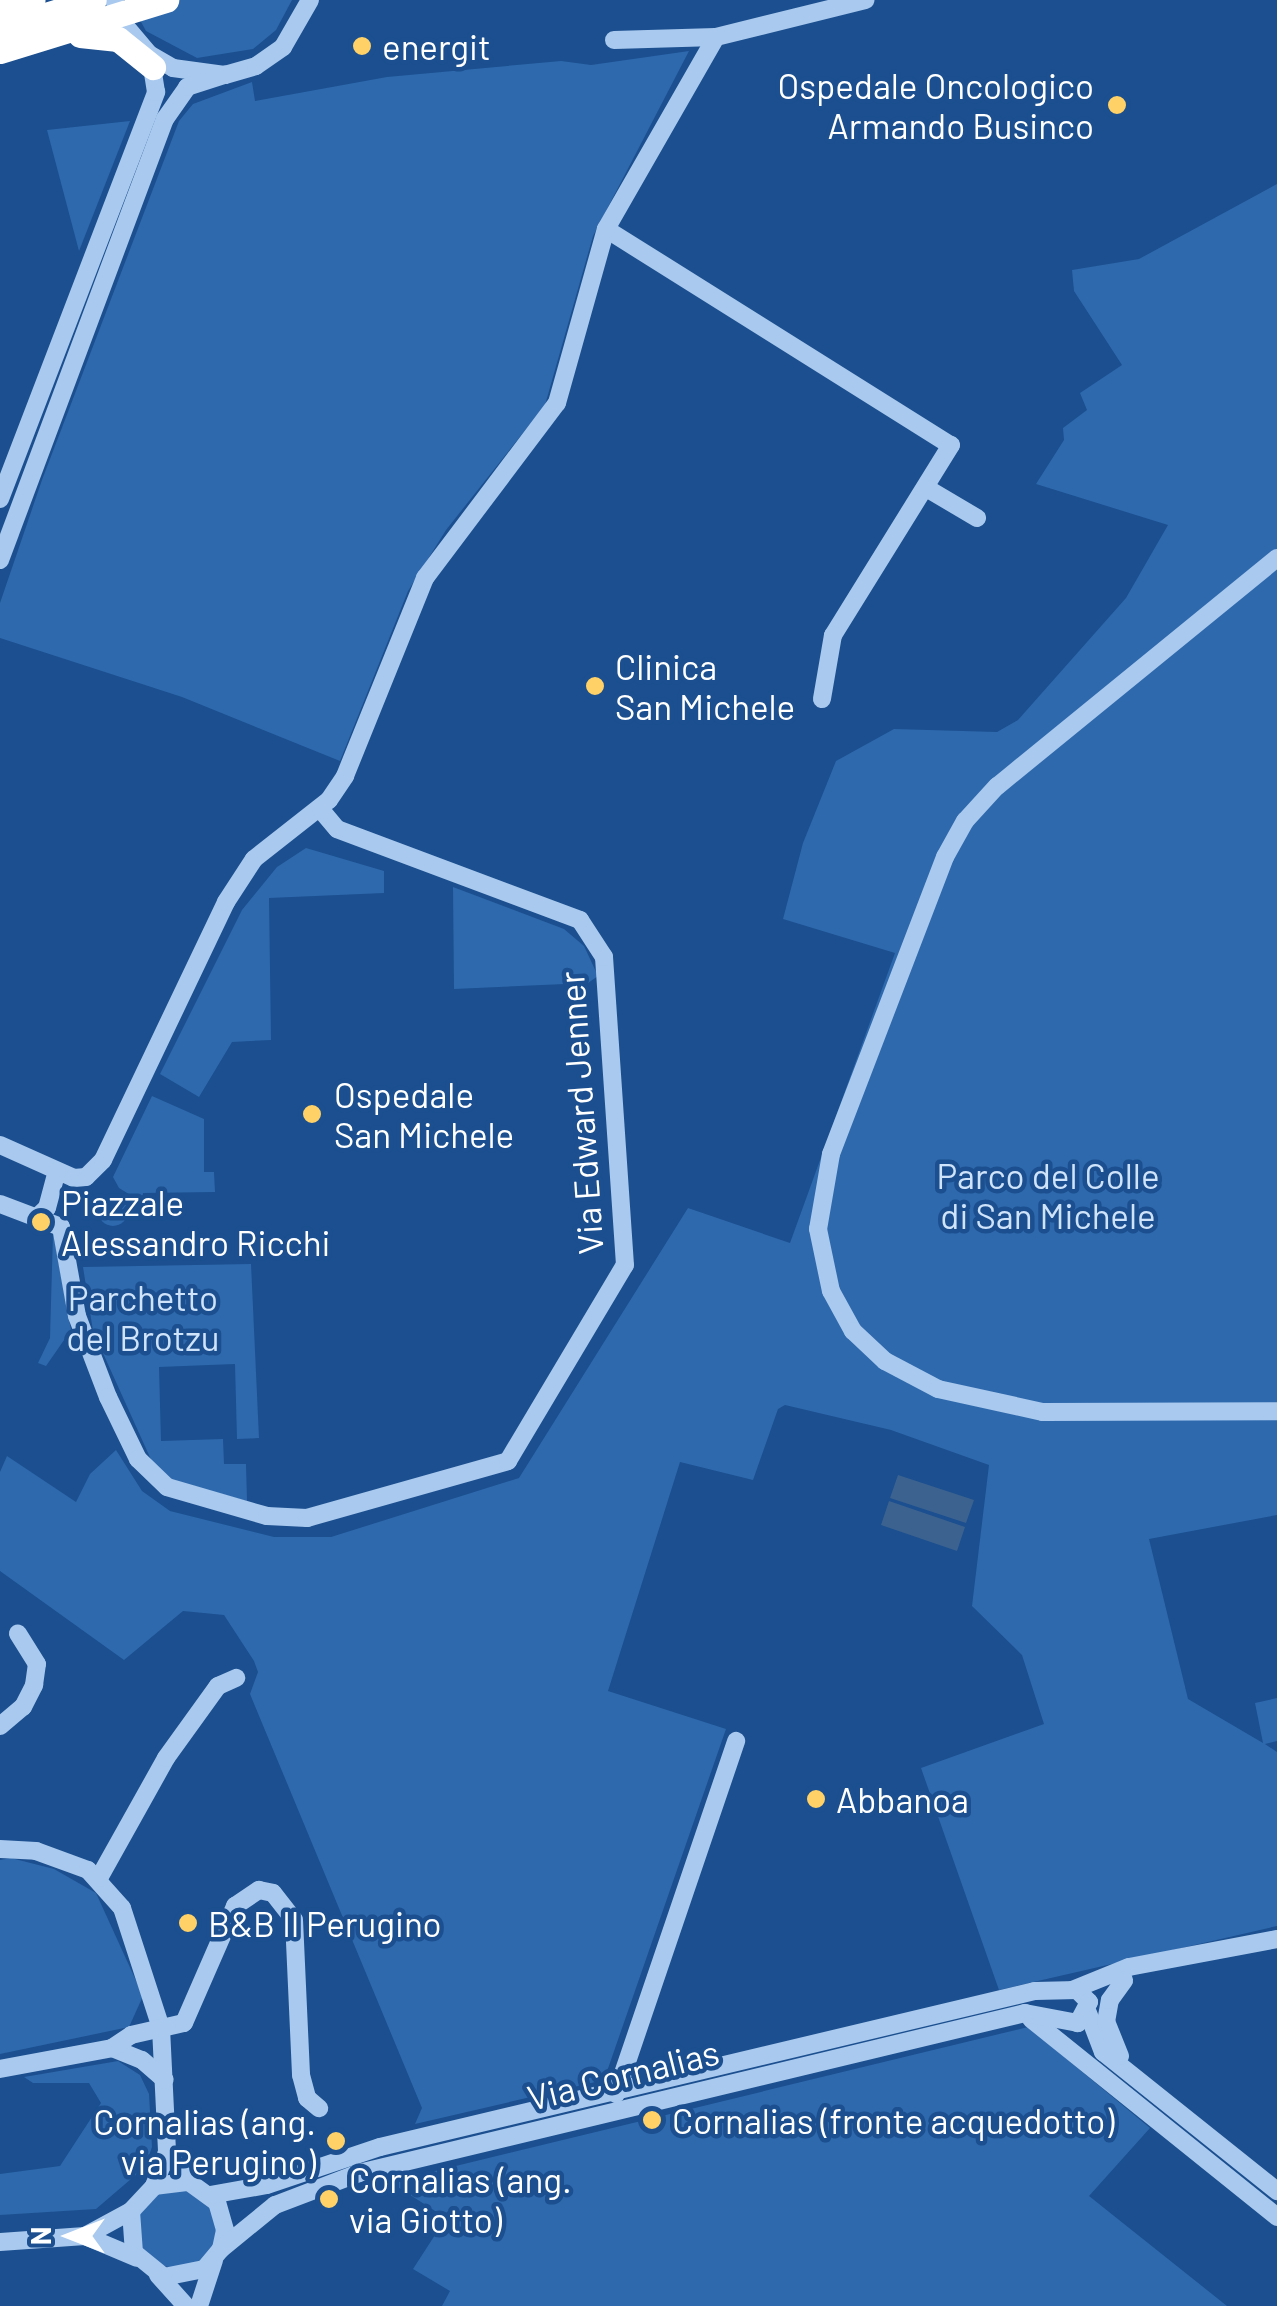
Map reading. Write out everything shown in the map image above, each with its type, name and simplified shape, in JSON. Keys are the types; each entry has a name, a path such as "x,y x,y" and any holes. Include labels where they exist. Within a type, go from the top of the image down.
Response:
{"highway":[{"path":"0,10 32,0"},
{"path":"0,29 94,0"},
{"path":"0,51 166,0"},
{"path":"0,62 80,35 118,11"},
{"path":"80,35 118,39 151,60"}],"street":[{"path":"0,560 165,119 187,87 256,66 283,47 310,0"},
{"path":"614,40 716,37 865,0"},
{"path":"0,498 156,92 151,60 118,11"},
{"path":"0,1146 57,1172 86,1176 103,1160 162,1031 254,859 320,810 345,776 425,578 557,403 606,229 716,37"},
{"path":"151,60 172,68 225,75"},
{"path":"606,229 945,435 952,444 928,489 832,635 822,699"},
{"path":"928,489 976,518"},
{"path":"1277,558 997,786 965,821 945,857 831,1154 818,1229 831,1291 853,1331 914,1379 1043,1412 1277,1410"},
{"name":"Via Edward Jenner","path":"35,1219 61,1227 78,1316 104,1388 138,1459 166,1487 267,1516 307,1518 501,1466 530,1433 624,1266 604,957 580,920 338,829 320,810"},
{"path":"0,1204 35,1219 47,1208 57,1172"},
{"path":"0,1726 23,1707 34,1685 37,1664 18,1633"},
{"path":"99,1878 166,1758 218,1686 236,1678"},
{"path":"616,2094 736,1740"},
{"path":"0,1849 36,1851 99,1878 138,1943 161,2028 166,2152 154,2186 131,2212 86,2236 0,2242"},
{"path":"0,2069 112,2048 184,2022 235,1906 259,1890 273,1893 294,1920 301,2075 307,2098 318,2108"},
{"path":"1274,1940 1277,1958"},
{"name":"Via Cornalias","path":"210,2194 267,2185 380,2147 1035,1992 1067,1991 1156,1962 1274,1940"},
{"path":"1035,1992 1116,1976 1106,2022 1109,2040 1132,2072"},
{"name":"Via Cornalias","path":"1089,2010 1116,1976"},
{"path":"1063,2040 1055,2008 1067,1991 1086,1997 1103,2052 1277,2191"},
{"path":"1060,2019 1078,2023 1089,2010"},
{"path":"1021,2014 1063,2040 1277,2216"},
{"name":"Via Cornalias","path":"217,2254 275,2205 359,2173 1021,2014 1060,2019"},
{"path":"112,2048 142,2060 165,2080"},
{"path":"166,2152 190,2182 210,2194 224,2220 199,2306"},
{"path":"154,2186 190,2182"},
{"path":"131,2212 128,2235 137,2258"},
{"path":"86,2236 137,2258 158,2274 186,2306"},
{"path":"158,2274 192,2276 217,2254"}],"green space":[{"path":"129,0 292,0 276,30 253,49 197,58 146,31"},
{"path":"689,51 593,236 545,405 446,530 408,591 340,761 182,697 0,638 0,603 42,480 179,121 193,104 252,82 255,101 387,77 561,61 591,65"},
{"path":"130,121 79,251 47,130"},
{"name":"Parco del Colle di San Michele","path":"1277,184 1277,1515 1149,1539 1188,1699 1263,1743 1255,1703 1277,1698 1277,1741 1265,1744 1277,1752 1277,1926 999,1990 921,1768 1044,1724 1022,1655 972,1606 989,1465 891,1430 785,1405 778,1409 753,1480 680,1462 608,1691 726,1729 604,2080 415,2124 422,2108 250,1694 258,1672 254,1661 224,1615 183,1611 124,1660 0,1571 0,1472 7,1456 76,1502 90,1474 116,1450 142,1491 170,1511 274,1537 331,1537 519,1478 688,1208 790,1243 895,953 783,919 803,843 836,761 894,729 997,732 1018,720 1126,598 1168,525 1036,484 1064,440 1063,428 1087,410 1080,393 1122,365 1074,291 1072,270 1139,259"},
{"path":"306,848 384,871 384,893 269,898 271,1040 232,1042 199,1097 160,1074 242,910 277,867"},
{"path":"453,887 564,929 584,946 598,976 588,983 454,989"},
{"path":"152,1096 204,1119 204,1172 214,1172 215,1192 143,1193 142,1202 119,1188 113,1177"},
{"path":"113,1196 123,1201 128,1211 123,1221 113,1226 103,1221 98,1211 103,1201"},
{"path":"53,1233 71,1330 46,1366 38,1363 50,1338"},
{"name":"Parchetto del Brotzu","path":"251,1264 259,1438 237,1439 235,1364 159,1367 161,1441 223,1439 224,1464 246,1464 247,1501 170,1480 153,1464 93,1331 83,1267"},
{"path":"11,1858 54,1869 96,1893 143,1996 129,2027 0,2054 0,1860"},
{"path":"1028,2027 1150,2128 1089,2196 1227,2306 442,2306 450,2291 413,2269 446,2218 390,2182"},
{"path":"118,2061 140,2075 149,2094 152,2147 145,2167 96,2209 0,2215 0,2174 60,2166 101,2103 89,2083 33,2083 24,2077"},
{"path":"177,2188 192,2191 205,2200 214,2213 214,2243 205,2256 192,2265 177,2268 162,2265 149,2256 140,2243 137,2228 140,2213 149,2200 162,2191"}],"shaded area":[{"path":"898,1475 974,1500 966,1523 890,1498"},
{"path":"889,1501 965,1527 957,1551 881,1525"}],"place":[{"name":"energit","path":"362,46"},
{"name":"Ospedale Oncologico Armando Businco","path":"1117,105"},
{"name":"Clinica San Michele","path":"595,686"},
{"name":"Ospedale San Michele","path":"312,1114"},
{"name":"Piazzale Alessandro Ricchi","path":"41,1222"},
{"name":"Abbanoa","path":"816,1799"},
{"name":"B&B Il Perugino","path":"188,1923"},
{"name":"Cornalias (fronte acquedotto)","path":"652,2120"},
{"name":"Cornalias (ang. via Perugino)","path":"336,2141"},
{"name":"Cornalias (ang. via Giotto)","path":"329,2199"}]}
